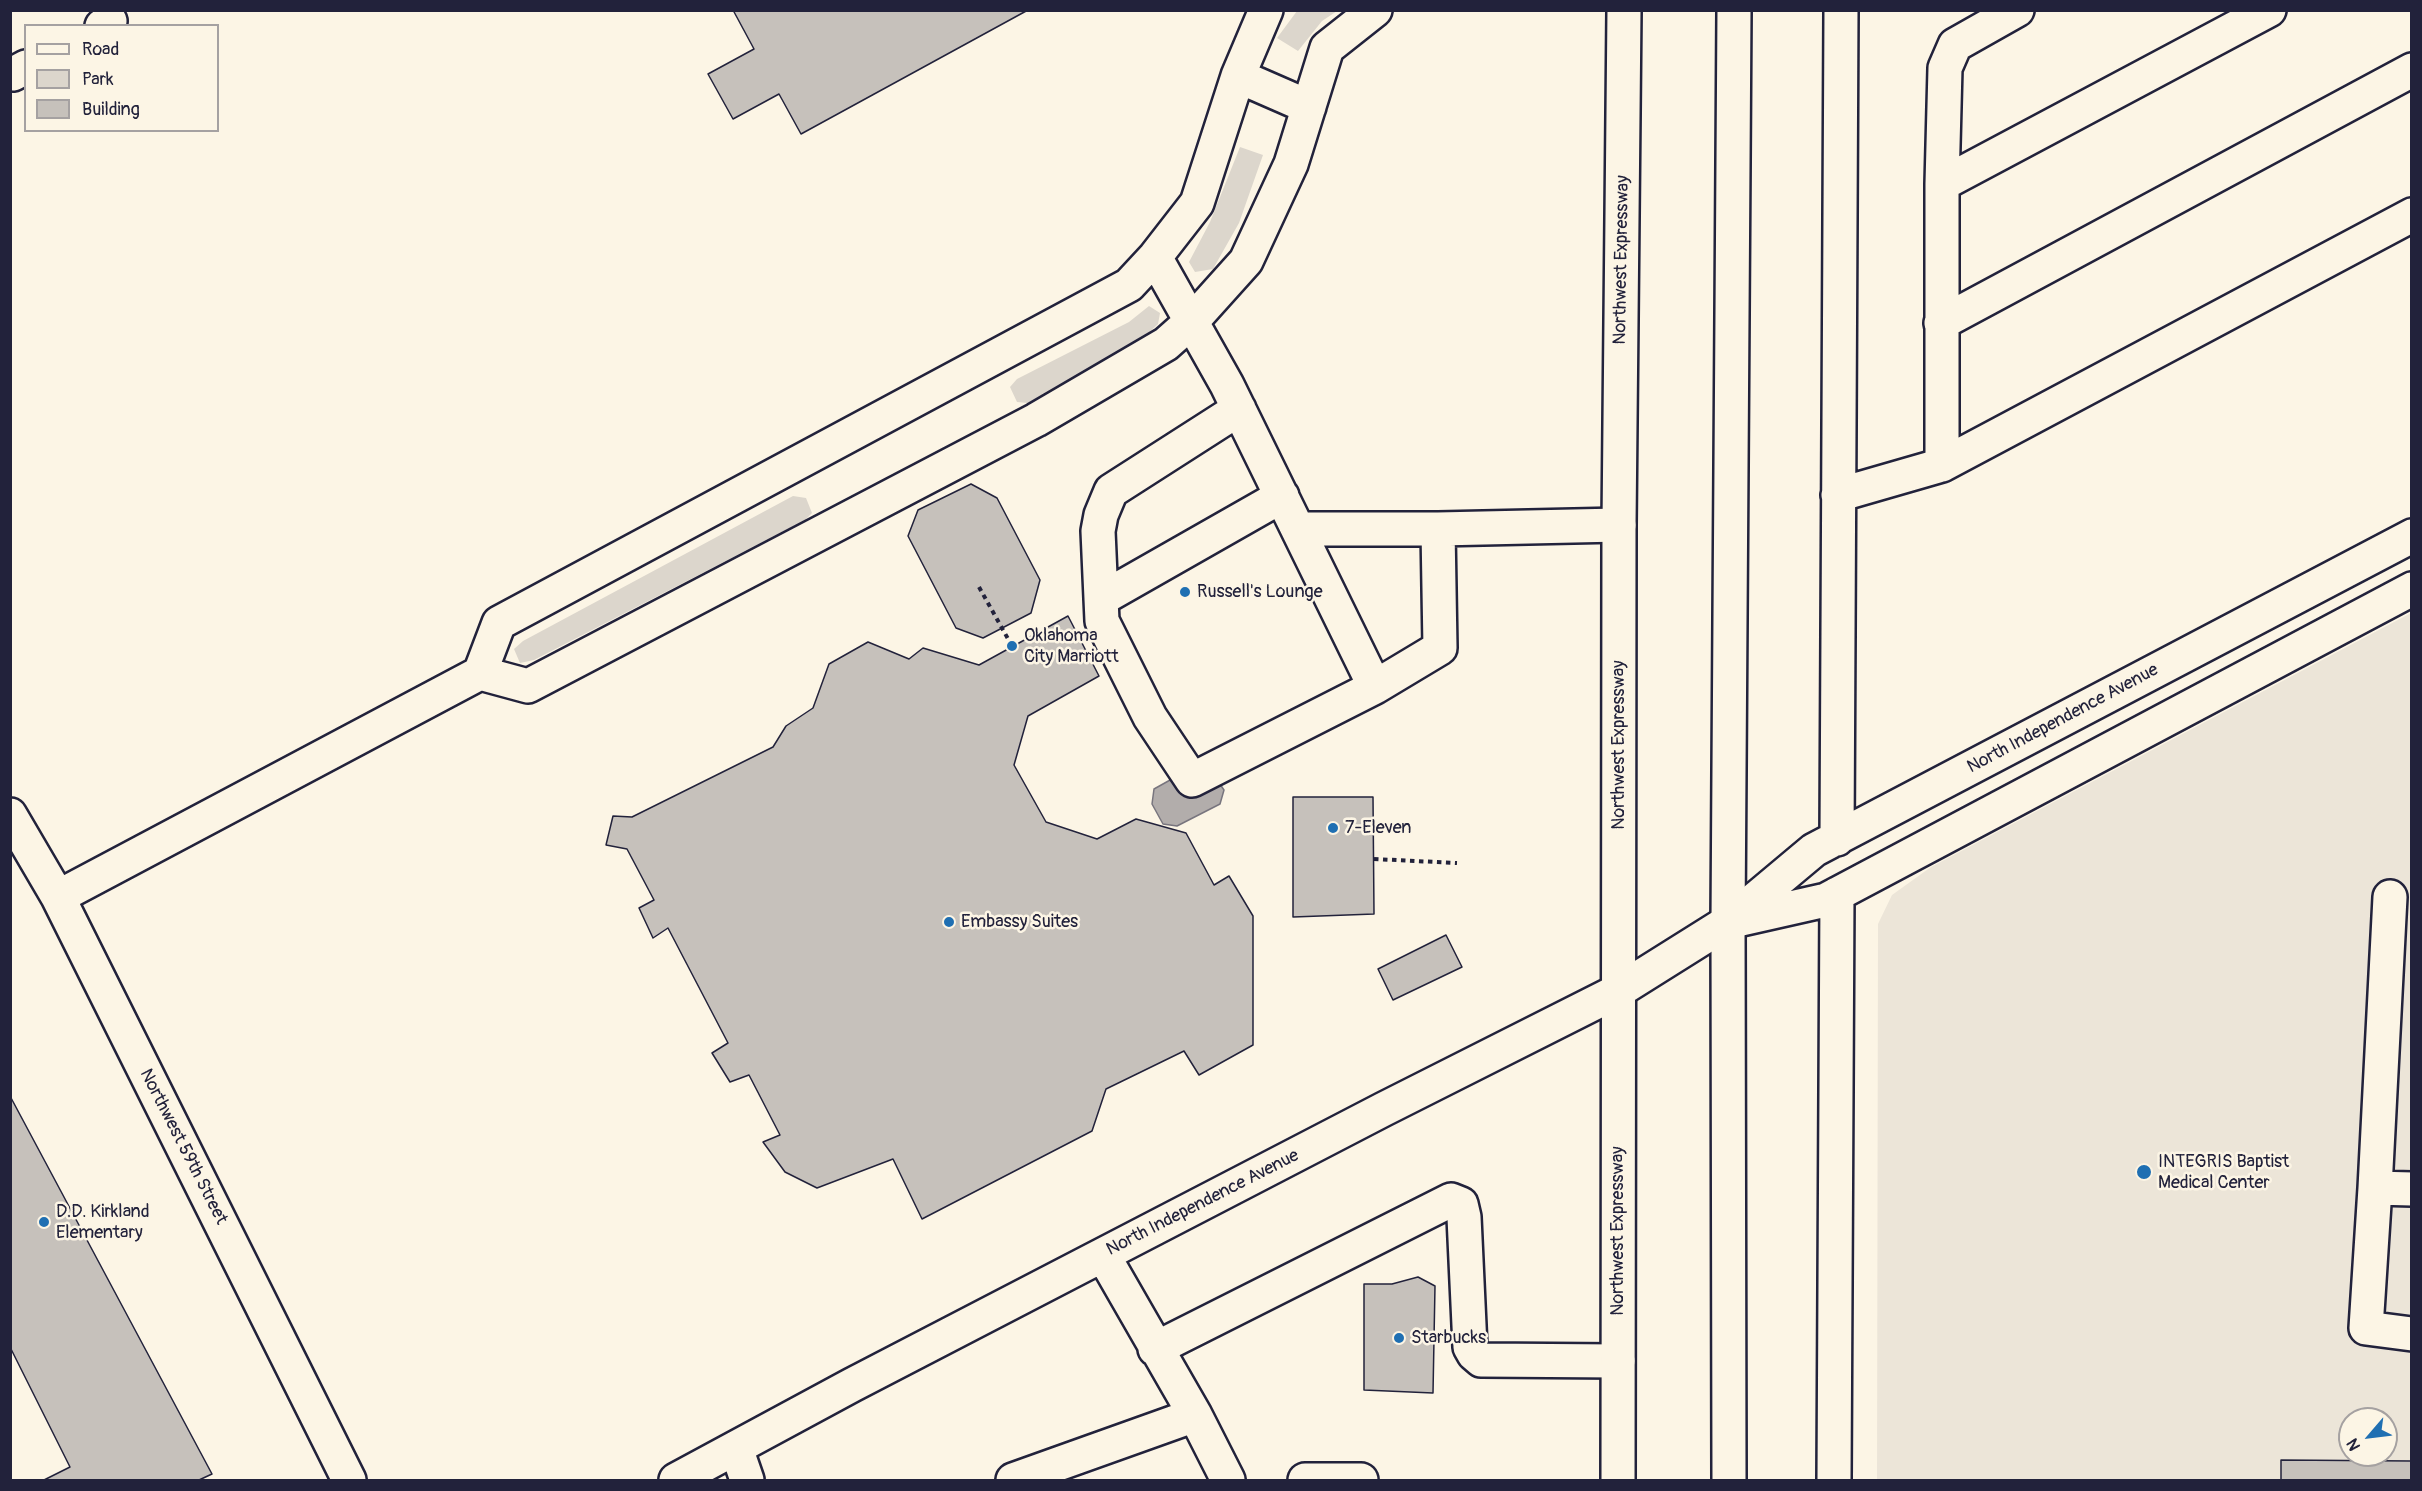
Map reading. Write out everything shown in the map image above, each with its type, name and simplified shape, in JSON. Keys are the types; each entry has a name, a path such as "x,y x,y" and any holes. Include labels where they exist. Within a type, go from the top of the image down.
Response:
{"main road":[{"path":"58,897 480,673 499,623 1129,285 1155,257 1197,203 1238,76 1266,10"},
{"path":"480,673 528,686 1036,420 1166,344 1193,320 1246,261 1291,164 1327,48 1375,10"},
{"name":"Northwest Expressway","path":"1618,1480 1619,525 1624,10"},
{"path":"1730,1480 1728,922 1734,10"},
{"path":"1837,839 1840,10"},
{"path":"1942,465 1942,184 1945,68 1969,10"},
{"path":"1954,45 2017,10"},
{"path":"1942,184 2269,10"},
{"path":"1941,323 2412,70"},
{"path":"1238,76 1309,107"},
{"path":"1838,495 1942,465 2412,215"},
{"path":"1155,257 1193,320 1239,409 1375,687"},
{"path":"1239,409 1111,491 1101,515 1098,531 1102,621 1144,706 1192,780 1375,687 1440,648 1438,529"},
{"path":"1101,599 1282,496"},
{"path":"1298,529 1619,525"},
{"path":"2408,542 2411,595"},
{"name":"North Independence Avenue","path":"676,1480 1103,1255 1618,991 1728,922 1814,850 2408,542"},
{"name":"North Independence Avenue","path":"1728,922 1826,900 2411,595"},
{"name":"Northwest 59th Street","path":"10,815 58,897 350,1480"},
{"path":"1834,1480 1837,894"},
{"path":"2390,897 2366,1328 2412,1334"},
{"path":"2375,1188 2412,1189"},
{"path":"1155,1349 1451,1200 1461,1204 1464,1217 1470,1347 1474,1354 1481,1360 1618,1361"},
{"path":"1103,1255 1195,1415 1228,1480"},
{"path":"1012,1480 1195,1415"},
{"path":"736,1448 747,1480"},
{"path":"1305,1480 1361,1480"}],"path":[{"path":"979,587 1012,646"},
{"path":"1374,859 1457,863"}],"shaded area":[{"name":"INTEGRIS Baptist Medical Center","path":"2411,613 2411,1480 1877,1480 1878,924 1892,895 1931,867"},
{"path":"1197,765 1211,771 1224,790 1220,804 1177,826 1163,824 1152,804 1154,789"}],"green space":[{"path":"1297,11 1337,11 1322,21 1298,51 1277,38"},
{"path":"1240,147 1263,155 1239,223 1213,269 1195,272 1189,262 1210,222"},
{"path":"1149,306 1160,313 1158,324 1141,340 1028,403 1017,402 1010,387 1017,379 1129,322"},
{"path":"793,496 806,498 812,513 805,520 534,660 520,663 514,649 523,641"}],"building":[{"path":"733,10 1028,10 801,134 779,94 733,119 708,74 754,49"},
{"path":"971,484 997,498 1040,580 1031,613 983,638 956,628 908,536 918,510"},
{"name":"Embassy Suites","path":"1068,616 1099,676 1028,716 1014,765 1046,822 1097,839 1136,819 1186,833 1214,885 1229,876 1253,916 1253,1045 1199,1075 1184,1051 1106,1089 1092,1131 922,1219 893,1159 817,1188 785,1172 763,1142 780,1135 749,1075 730,1082 712,1053 728,1043 668,928 653,938 639,908 654,900 627,849 606,845 613,816 632,817 773,747 786,726 813,708 829,664 868,642 909,659 923,648 979,665"},
{"name":"7-Eleven","path":"1293,797 1373,797 1374,914 1293,917"},
{"path":"1446,935 1462,967 1393,1000 1378,969"},
{"name":"D.D. Kirkland Elementary","path":"10,1096 212,1474 199,1480 44,1480 70,1467 10,1347"},
{"name":"Starbucks","path":"1418,1277 1435,1286 1433,1393 1364,1390 1364,1284 1392,1284"},
{"path":"2281,1460 2338,1460 2338,1467 2398,1467 2398,1461 2412,1461 2412,1480 2281,1480"}],"place":[{"name":"Russell's Lounge","path":"1185,592"},
{"name":"Oklahoma City Marriott","path":"1012,646"},
{"name":"7-Eleven","path":"1333,828"},
{"name":"Embassy Suites","path":"949,922"},
{"name":"INTEGRIS Baptist Medical Center","path":"2144,1172"},
{"name":"D.D. Kirkland Elementary","path":"44,1222"},
{"name":"Starbucks","path":"1399,1338"}]}
